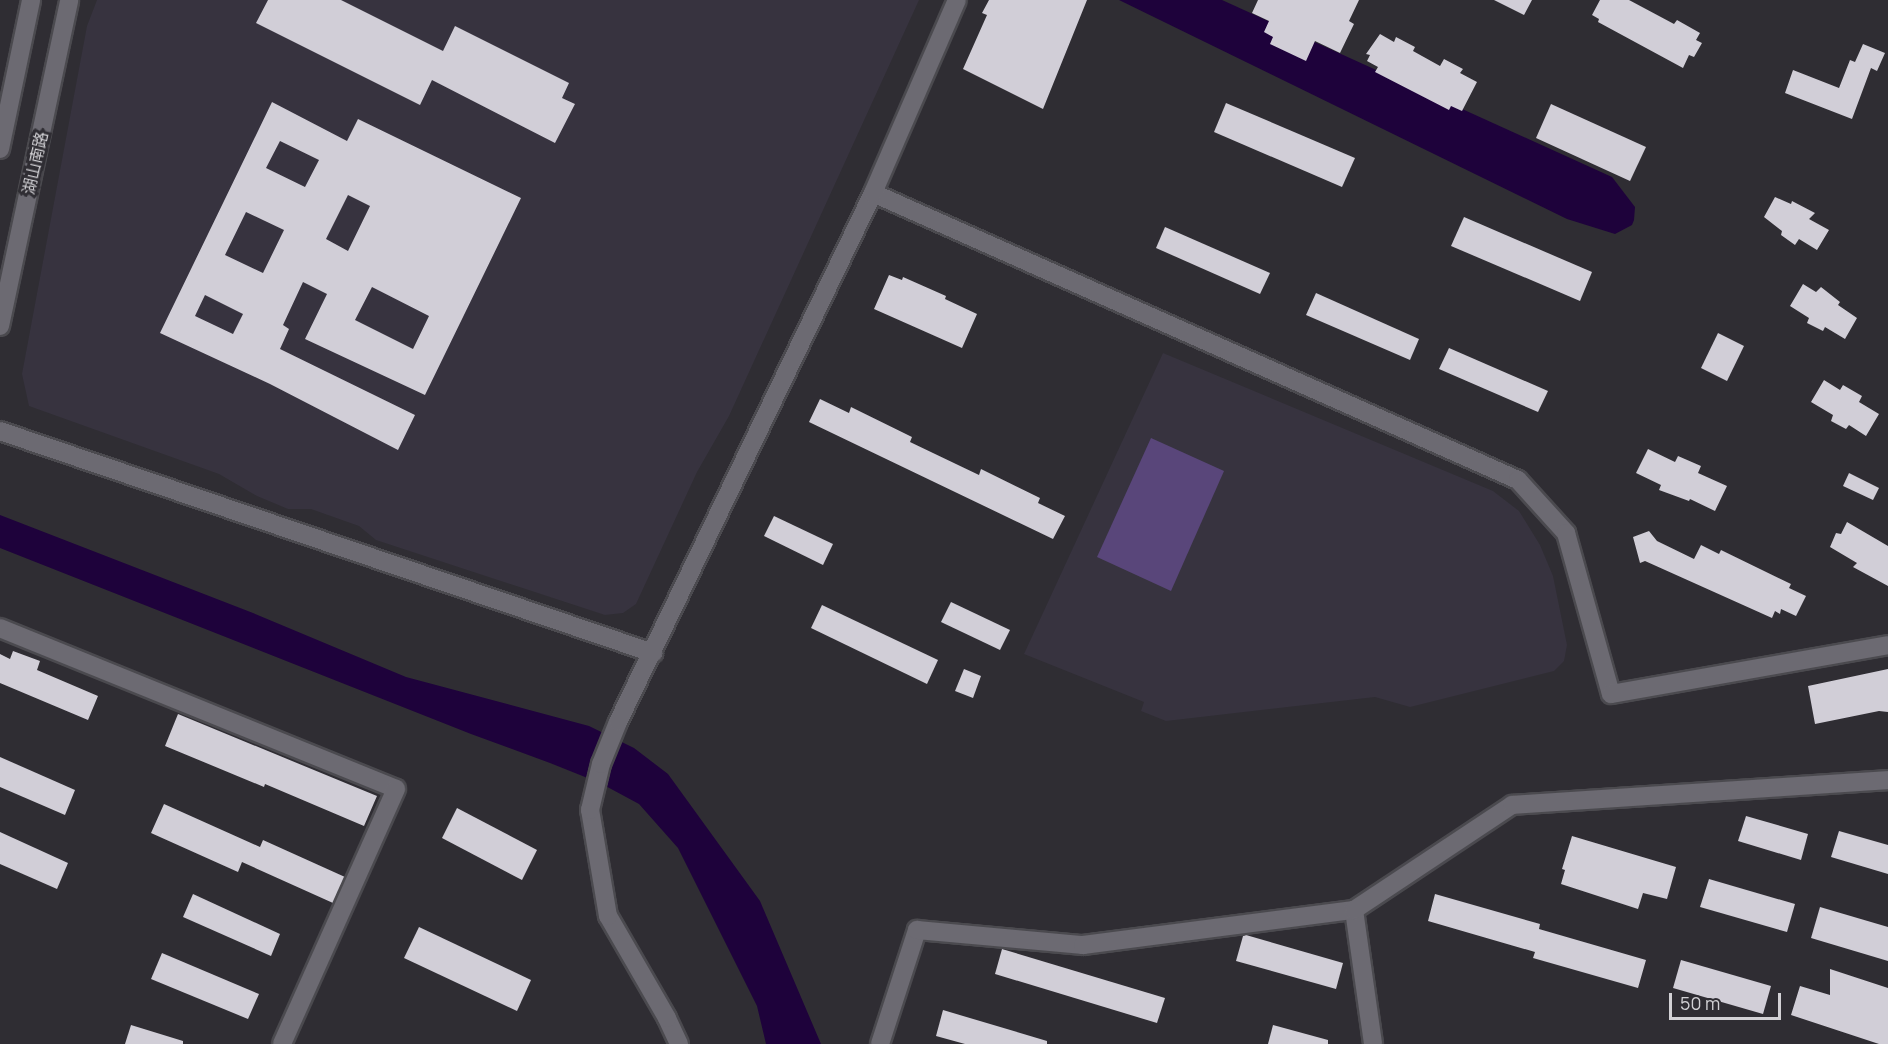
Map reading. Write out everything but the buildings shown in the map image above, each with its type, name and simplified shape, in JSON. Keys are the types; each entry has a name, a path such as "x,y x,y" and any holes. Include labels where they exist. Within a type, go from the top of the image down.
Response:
{"street":[{"path":"0,149 31,0"},
{"name":"湖山南路","path":"0,326 69,0"},
{"path":"679,1044 667,1018 608,916 590,810 601,764 618,722 873,193 957,0"},
{"path":"873,193 1518,480 1566,532 1611,694 1888,645"},
{"path":"0,431 653,653"},
{"path":"0,628 396,789 282,1044"},
{"path":"880,1044 917,930 1083,945 1354,910 1512,805 1888,780"},
{"path":"1354,910 1373,1044"}],"shaded area":[{"path":"97,0 919,0 729,416 697,472 636,604 623,613 605,615 376,540 359,526 311,509 288,509 257,496 219,474 29,406 22,374 87,26"},
{"path":"1119,0 1222,0 1612,177 1635,207 1632,225 1615,234 1567,219"},
{"path":"1163,353 1493,491 1519,511 1540,545 1553,576 1567,645 1564,661 1554,671 1410,707 1375,697 1166,721 1141,711 1144,702 1024,654"},
{"path":"1151,438 1224,471 1171,591 1097,557"},
{"path":"0,515 253,613 406,677 589,726 634,748 668,774 760,901 821,1044 766,1044 757,1006 678,848 639,804 600,783 0,548"}]}
